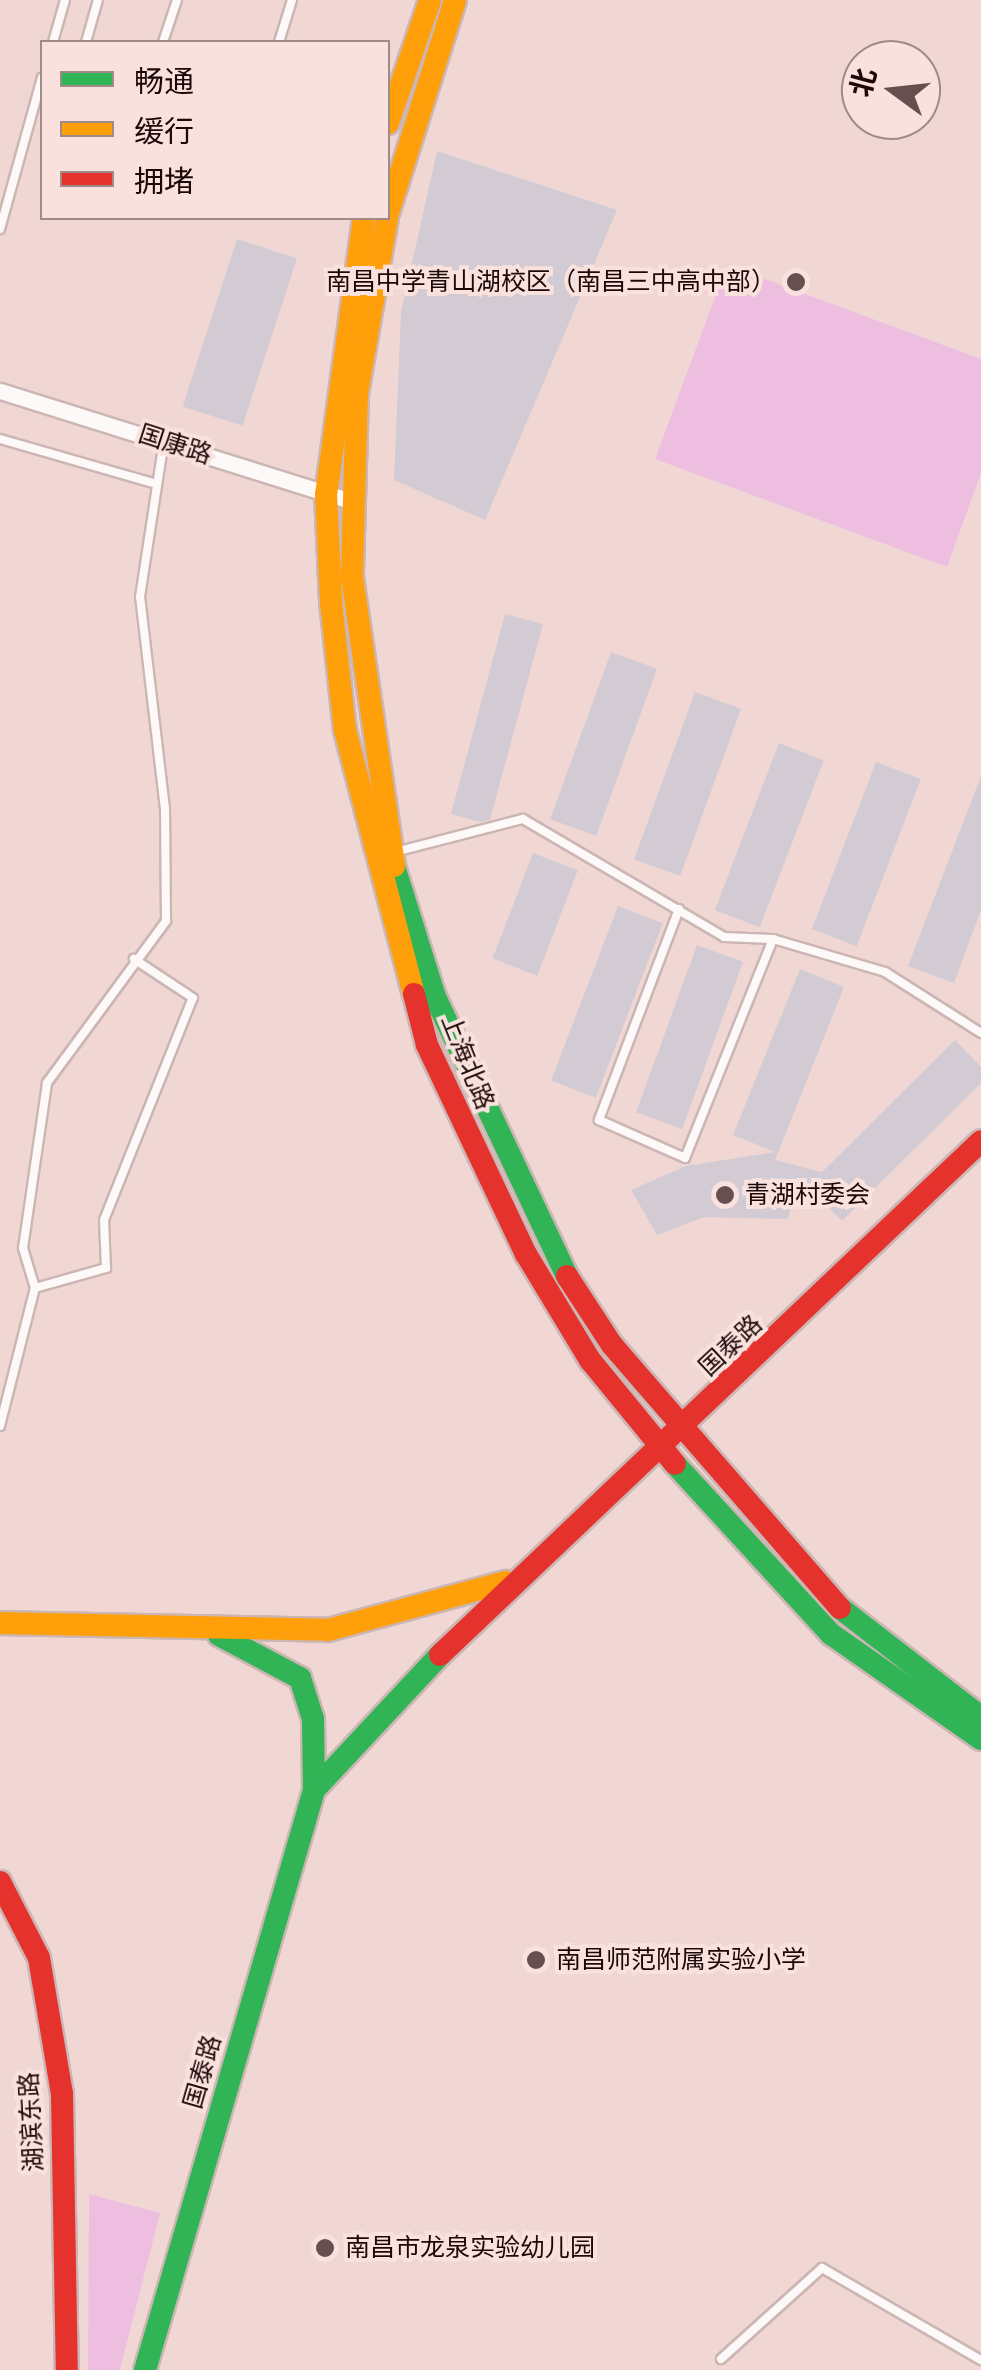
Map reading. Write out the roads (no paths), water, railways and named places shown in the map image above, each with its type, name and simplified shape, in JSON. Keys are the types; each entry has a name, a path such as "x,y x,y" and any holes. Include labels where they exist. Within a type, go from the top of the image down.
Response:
{"main road":[{"name":"上海北路","path":"390,206 455,0"},
{"path":"390,117 428,1"},
{"name":"上海北路","path":"364,220 326,494 345,730 426,1045 526,1254 590,1360 660,1447 832,1634 981,1739"},
{"name":"上海北路","path":"386,220 350,501 367,724 390,853 435,997 542,1238 612,1345 846,1614 981,1717"},
{"name":"国泰路","path":"314,1790 509,1581 683,1426 981,1141"},
{"name":"国泰路","path":"0,1623 212,1632 328,1630 509,1581"},
{"name":"国泰路","path":"145,2370 314,1790 313,1720 300,1678 212,1632"},
{"name":"湖滨东路","path":"0,1882 39,1958 62,2094 66,2370"}],"street":[{"name":"国康路","path":"0,391 350,501"}],"lane":[{"path":"53,40 64,0"},
{"path":"87,40 98,0"},
{"path":"165,40 176,0"},
{"path":"280,40 292,0"},
{"path":"0,230 40,85"},
{"path":"0,439 157,484"},
{"path":"0,1426 34,1288 23,1248 47,1082 134,959 166,921 165,809 140,597 164,442"},
{"path":"390,853 523,819 724,936 774,939 885,972 981,1033"},
{"path":"679,910 600,1120 685,1158 774,939"},
{"path":"34,1288 106,1268 104,1220 193,998 134,959"},
{"path":"721,2360 822,2268 981,2360"}],"place":[{"name":"南昌中学青山湖校区（南昌三中高中部）","path":"796,282"},
{"name":"青湖村委会","path":"725,1195"},
{"name":"南昌师范附属实验小学","path":"536,1960"},
{"name":"南昌市龙泉实验幼儿园","path":"325,2248"}]}
